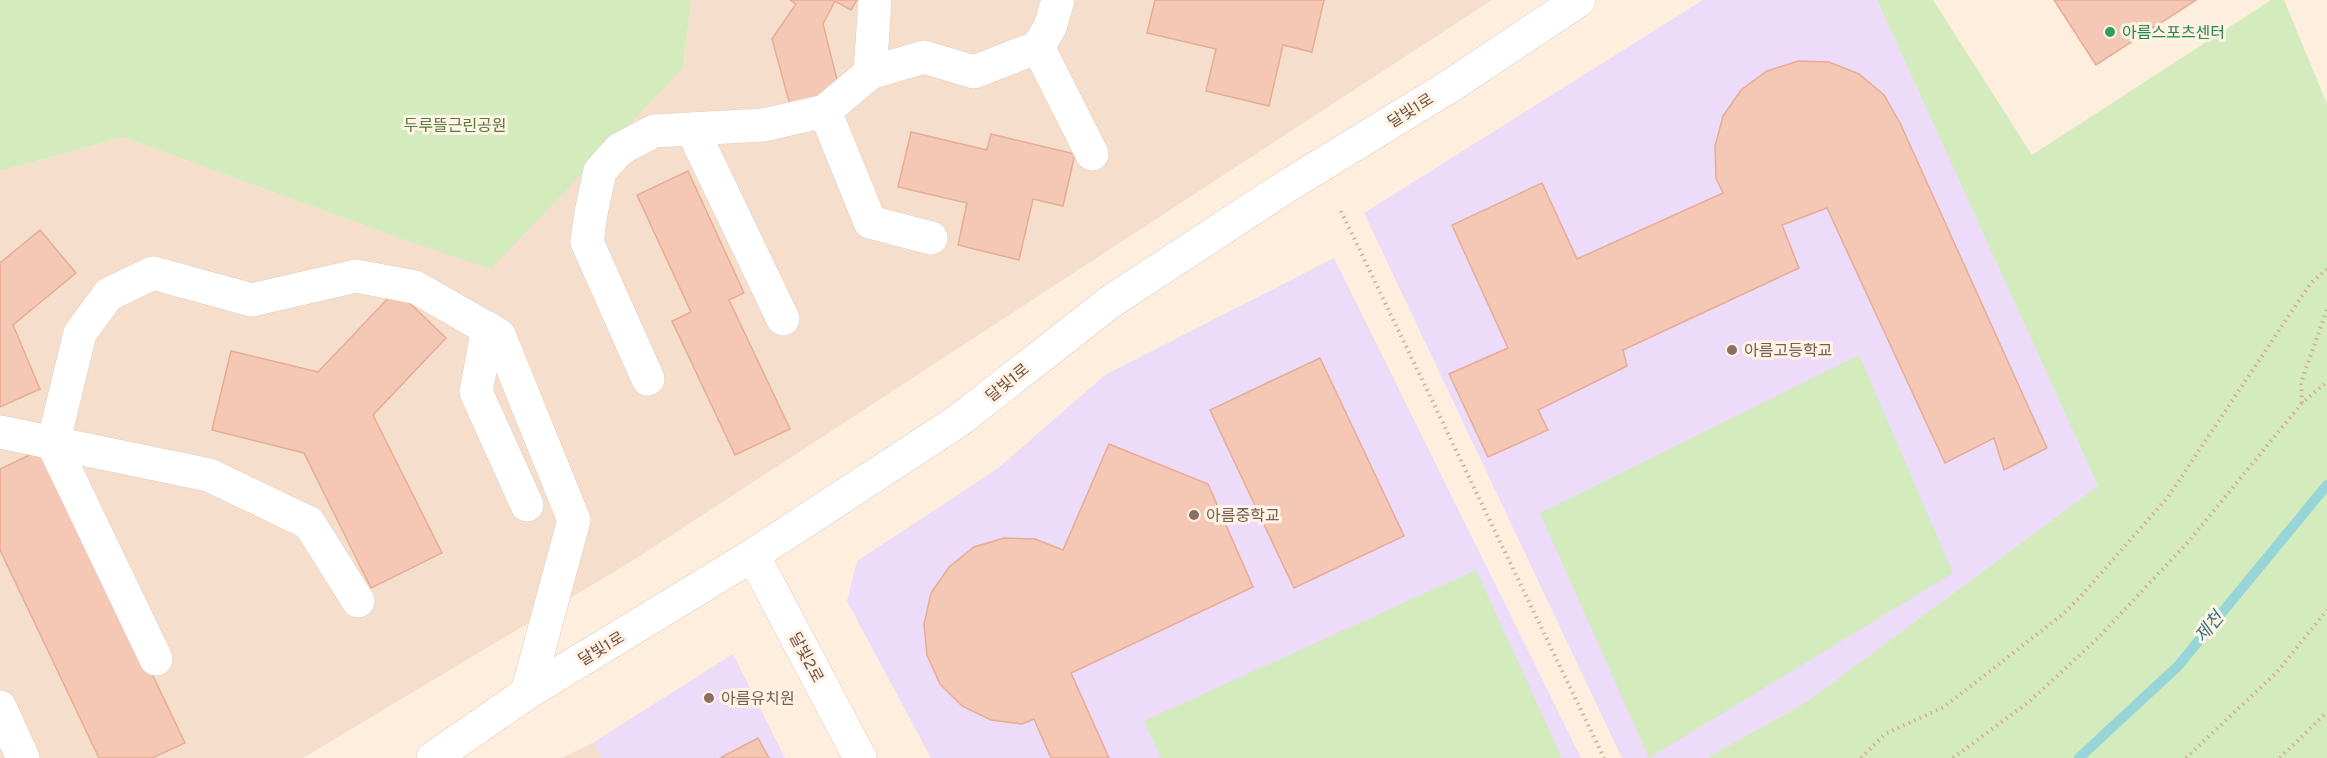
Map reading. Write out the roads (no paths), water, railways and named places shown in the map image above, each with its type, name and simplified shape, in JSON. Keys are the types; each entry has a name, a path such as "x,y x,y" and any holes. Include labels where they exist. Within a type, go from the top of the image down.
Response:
{"street":[{"path":"870,73 875,0"},
{"path":"648,379 587,242 600,171 620,149 654,131 764,125 825,111 870,73 924,57 974,72 1038,47 1050,27 1058,0"},
{"name":"달빛1로","path":"432,758 527,693 753,555 958,421 1110,302 1168,263 1450,86 1579,0"},
{"path":"1038,47 1092,154"},
{"path":"825,111 870,222 931,238"},
{"path":"692,129 783,319"},
{"path":"156,659 53,444 80,333 109,294 153,273 252,300 356,276 415,287 499,335 574,520 527,693"},
{"path":"488,328 476,392 527,505"},
{"path":"0,432 209,475 309,523 358,601"},
{"name":"달빛2로","path":"753,555 860,758"},
{"path":"0,707 23,758"}],"waterway":[{"name":"제천","path":"2079,758 2178,666 2327,485"}],"place":[{"name":"아름스포츠센터","path":"2110,32"},
{"name":"아름고등학교","path":"1732,350"},
{"name":"아름중학교","path":"1194,515"},
{"name":"아름유치원","path":"709,698"}],"park label":[{"name":"두루뜰근린공원","path":"455,125"}]}
